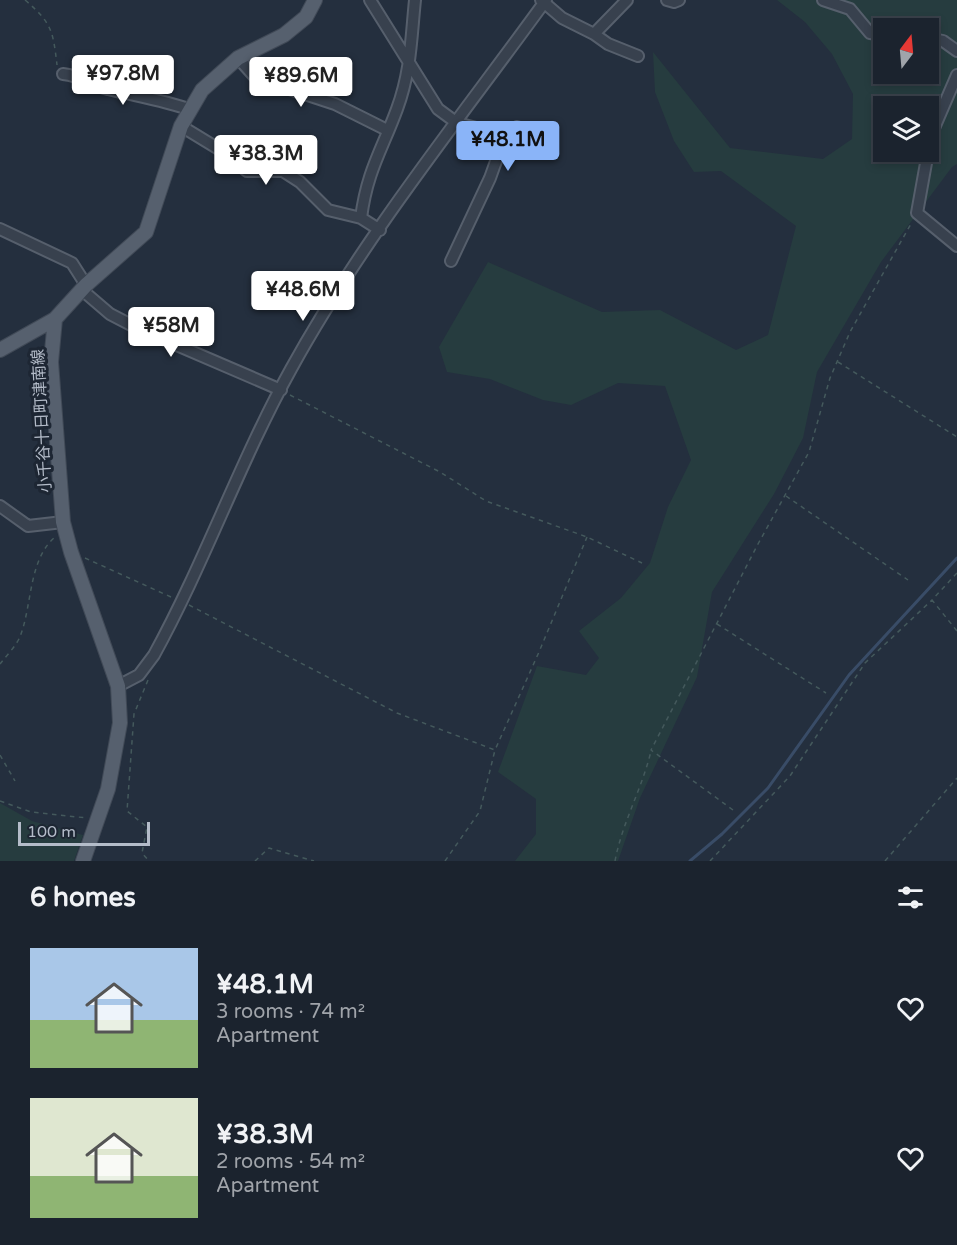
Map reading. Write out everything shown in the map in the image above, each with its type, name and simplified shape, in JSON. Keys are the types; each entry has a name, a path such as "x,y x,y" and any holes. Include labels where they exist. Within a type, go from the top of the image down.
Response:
{"main road":[{"path":"0,350 55,319 84,288 146,232 181,126 202,90 238,58 284,35 306,17 315,0"},
{"name":"小千谷十日町津南線","path":"55,319 51,362 64,525 71,552 118,686 120,723 114,762 83,861"}],"street":[{"path":"370,0 438,109 457,123 503,135 517,127 542,136"},
{"path":"361,218 364,191 387,130 397,111 409,65 413,47 415,0"},
{"path":"594,34 627,0"},
{"path":"667,0 678,0"},
{"path":"823,0 850,9 870,33 873,33"},
{"path":"118,686 139,675 163,639 248,452 290,370 331,303 380,230 544,1 570,23 594,34 608,44 638,56"},
{"path":"939,40 957,51"},
{"path":"238,58 256,78 335,104 387,130"},
{"path":"63,74 80,76 105,89 168,101 191,110"},
{"path":"939,117 957,75"},
{"path":"181,126 222,151 247,171 283,171 300,182 328,210 361,218 380,230"},
{"path":"451,261 499,157 503,135"},
{"path":"925,162 917,213 957,246"},
{"path":"0,229 72,263 84,288 110,314 137,328 281,390"},
{"path":"0,506 28,526 64,525"}],"path":[{"path":"25,0 46,19 53,31 58,67 63,74"},
{"path":"615,861 624,828 645,776 651,750 716,623 809,452 850,332 917,213"},
{"path":"838,362 957,437"},
{"path":"281,390 440,472 486,501 587,537 642,563"},
{"path":"785,496 908,580"},
{"path":"0,664 21,636 36,570 45,549 64,525"},
{"path":"445,861 480,811 495,750 540,652 587,537"},
{"path":"71,552 180,601 397,713 495,750"},
{"path":"710,861 790,776 865,663 932,600 957,573"},
{"path":"932,600 957,631"},
{"path":"716,623 826,693"},
{"path":"146,665 150,676 134,714 127,811 147,827 147,837 141,853 149,861"},
{"path":"651,750 733,810"},
{"path":"0,755 15,781"},
{"path":"885,861 957,778"},
{"path":"0,801 32,812 97,818"},
{"path":"255,861 268,848 314,861"}],"green space":[{"path":"777,0 957,0 957,164 952,167 881,262 817,372 803,438 774,494 712,592 697,677 640,798 618,861 515,861 536,834 536,799 498,772 537,666 586,675 599,658 579,631 621,598 650,563 668,507 691,460 665,386 618,383 571,405 543,400 490,379 447,372 439,347 488,262 602,312 660,310 736,350 768,335 796,226 721,171 694,172 674,141 655,92 653,52 730,148 823,159 852,139 853,94 832,54 805,22"},
{"path":"0,803 32,821 83,835 74,861 0,861"}],"waterway":[{"path":"690,861 722,834 768,788 849,675 957,558"}]}
